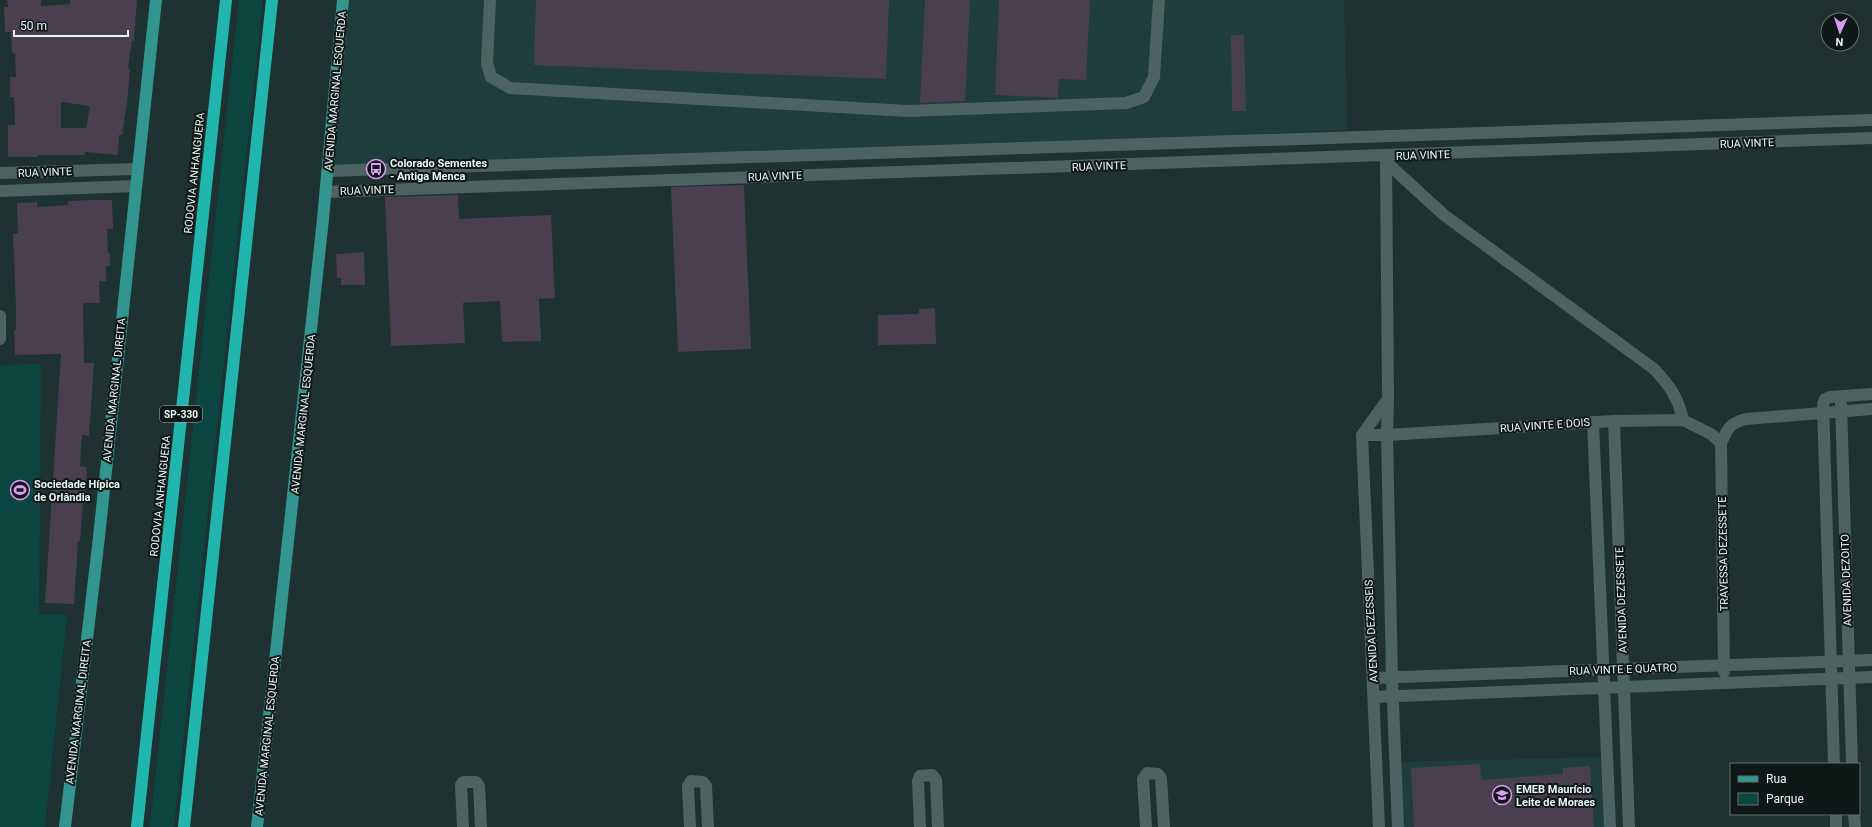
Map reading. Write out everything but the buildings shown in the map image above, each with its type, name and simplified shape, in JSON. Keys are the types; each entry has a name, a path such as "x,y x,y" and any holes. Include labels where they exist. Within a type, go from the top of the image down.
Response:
{"highway":[{"name":"RODOVIA ANHANGUERA","path":"137,827 226,0"},
{"path":"184,827 247,247 272,0"}],"main road":[{"name":"AVENIDA MARGINAL DIREITA","path":"65,827 99,537 156,0"},
{"name":"AVENIDA MARGINAL ESQUERDA","path":"258,827 326,192 343,0"}],"street":[{"path":"490,0 487,63 491,77 510,88 907,111 1126,103 1144,97 1154,77 1159,0"},
{"name":"RUA VINTE","path":"328,171 1872,120"},
{"name":"RUA VINTE","path":"326,192 1386,159 1872,138"},
{"path":"1386,159 1444,215 1654,369 1669,385 1679,402 1683,420"},
{"name":"AVENIDA DEZESSEIS","path":"1386,159 1387,435 1392,696 1398,827"},
{"name":"RUA VINTE","path":"0,173 137,169"},
{"name":"RUA VINTE","path":"0,191 136,186"},
{"path":"0,316 0,338"},
{"path":"1841,396 1872,394"},
{"name":"AVENIDA DEZOITO","path":"1834,763 1830,679 1831,662 1823,404 1825,399 1841,396 1852,763"},
{"path":"1362,435 1388,399"},
{"path":"1823,412 1872,409"},
{"name":"TRAVESSA DEZESSETE","path":"1725,683 1721,443 1729,427 1746,419 1823,412"},
{"name":"RUA VINTE E DOIS","path":"1362,435 1387,435 1592,422 1683,420 1711,434 1721,443"},
{"name":"AVENIDA DEZESSETE","path":"1614,421 1629,827"},
{"name":"AVENIDA DEZESSETE","path":"1592,422 1610,827"},
{"name":"AVENIDA DEZESSEIS","path":"1362,435 1379,827"},
{"name":"RUA VINTE E QUATRO","path":"1373,678 1872,660"},
{"name":"RUA VINTE E QUATRO","path":"1374,697 1872,677"},
{"path":"1146,827 1143,778 1147,773 1153,772 1158,774 1161,778 1164,827"},
{"path":"920,827 918,781 920,776 932,775 936,780 938,827"},
{"path":"463,827 461,785 463,782 469,780 476,782 479,786 481,827"},
{"path":"690,827 688,786 691,781 696,781 703,782 706,786 708,827"},
{"path":"1836,815 1836,827"},
{"path":"1854,815 1855,827"}],"shaded area":[{"path":"343,0 1344,0 1347,130 933,148 332,166"},
{"name":"EMEB Maurício Leite de Moraes","path":"1607,757 1610,827 1397,827 1394,762"}],"green space":[{"path":"239,0 263,0 174,827 150,827"},
{"name":"Sociedade Hípica de Orlândia","path":"41,364 39,614 67,615 45,827 0,827 0,365"}],"place":[{"name":"Colorado Sementes - Antiga Menca","path":"376,169"},
{"name":"Sociedade Hípica de Orlândia","path":"20,490"},
{"name":"EMEB Maurício Leite de Moraes","path":"1502,795"}]}
